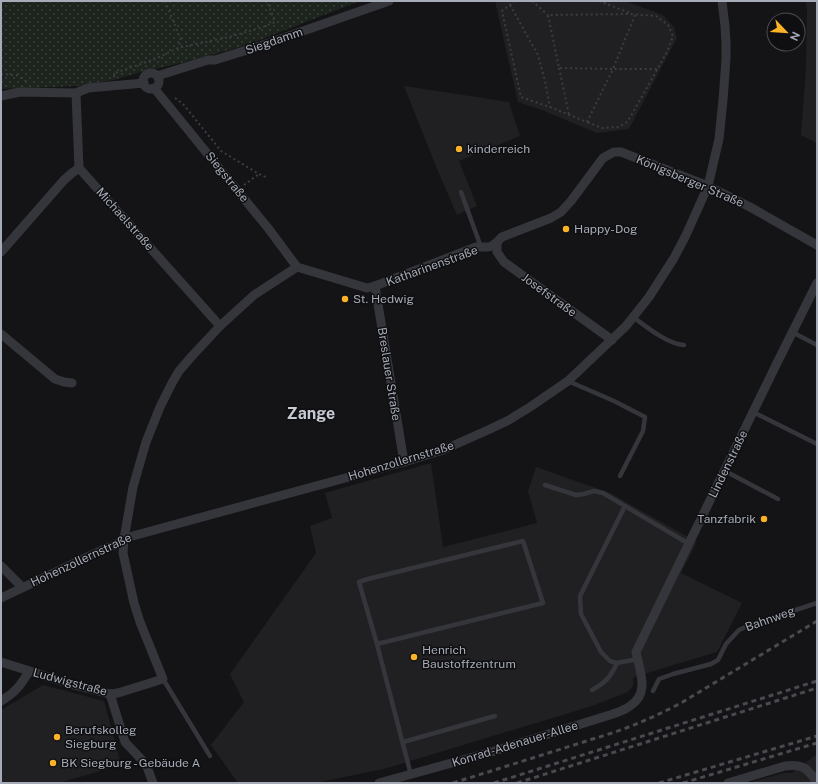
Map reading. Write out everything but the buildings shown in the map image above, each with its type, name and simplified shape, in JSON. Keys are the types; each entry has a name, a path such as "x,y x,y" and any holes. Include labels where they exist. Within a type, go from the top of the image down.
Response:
{"street":[{"name":"Siegdamm","path":"157,76 208,60 215,60 235,54 389,1"},
{"name":"Hohenzollernstraße","path":"1,598 129,537 443,450 509,420 568,381 626,326 649,297 674,258 708,186 719,139 723,100 726,59 726,26 722,1"},
{"path":"153,74 157,76 159,82 158,85 154,88 148,88 144,83 144,78 147,75 153,74"},
{"path":"1,96 20,92 76,93 88,88 144,83"},
{"name":"Siegstraße","path":"154,88 238,190 297,268"},
{"path":"1,252 64,180 72,172 80,168 76,93"},
{"name":"Königsberger Straße","path":"603,158 614,152 620,152 708,186 750,207 817,245"},
{"name":"Katharinenstraße","path":"297,268 366,288 375,286 476,247 488,248 497,243 502,237 551,218 561,212 603,158"},
{"name":"Michaelstraße","path":"80,168 220,326"},
{"name":"Josefstraße","path":"497,243 497,252 504,262 612,340"},
{"path":"162,679 134,603 123,553 133,487 146,442 172,382 192,356 220,326 254,295 297,268"},
{"name":"Lindenstraße","path":"642,691 643,683 636,652 817,283"},
{"name":"Breslauer Straße","path":"375,286 404,462"},
{"path":"1,334 55,378 64,382 72,383"},
{"path":"1,566 22,587"},
{"name":"Ludwigstraße","path":"1,662 110,694 118,693 162,679"},
{"path":"1,701 10,696 22,683 29,671"},
{"name":"Konrad-Adenauer-Allee","path":"379,783 488,753 613,714 629,707 640,697 642,691"},
{"path":"110,694 125,742 147,767 153,783"},
{"path":"728,783 785,766 794,765 805,768 817,782"}],"lane":[{"path":"461,192 481,247"},
{"path":"633,317 669,340 684,345"},
{"path":"792,332 817,345"},
{"path":"568,381 614,401 644,417 643,431 620,476"},
{"path":"753,412 817,444"},
{"path":"725,471 778,499"},
{"path":"545,485 576,495 594,491 603,493 689,544"},
{"path":"625,506 580,596 581,614 601,652 610,662 617,663 638,659"},
{"path":"377,644 543,603 523,541 368,578 359,582 411,774"},
{"name":"Bahnweg","path":"653,690 659,679 711,664 718,660 726,644 739,630 752,624 817,603"},
{"path":"592,690 605,682 612,674 617,663"},
{"path":"162,679 210,756"},
{"path":"403,742 495,716"}],"path":[{"path":"165,1 181,40 178,48"},
{"path":"112,85 115,73 155,59 178,48 229,37 275,22 267,1"},
{"path":"515,1 502,11 521,97 602,128 619,127 627,122 667,52 673,36 668,25 656,16 635,14 548,15"},
{"path":"532,1 548,15 569,115"},
{"path":"599,1 631,14"},
{"path":"510,5 538,55 550,107"},
{"path":"587,122 613,69 635,14"},
{"path":"559,68 657,69"},
{"path":"1,74 16,75 28,82 37,93"},
{"path":"171,95 183,104 221,151 268,178"},
{"path":"238,190 259,174"}],"shaded area":[{"path":"1,1 360,1 247,45 113,80 78,86 1,89"},
{"path":"495,1 625,1 663,15 674,27 677,38 629,129 597,133 542,110 518,102"},
{"path":"806,1 817,1 817,143 801,135 806,67"},
{"name":"kinderreich","path":"404,86 509,102 520,136 459,161 477,206 457,215"},
{"path":"431,463 443,547 537,523 528,491 536,467 610,493 697,542 681,573 742,603 717,652 633,678 633,686 628,692 592,706 384,769 315,783 238,783 211,745 244,702 230,674 316,553 310,526 332,518 325,493"},
{"name":"Berufskolleg Siegburg","path":"43,685 104,701 121,765 59,783 1,783 1,710"},
{"path":"817,754 817,783 748,783 783,773 792,773"}],"railway":[{"path":"453,783 612,733 647,720 681,703 817,621"},
{"path":"494,783 817,681"},
{"path":"517,783 817,688"},
{"path":"659,783 817,736"},
{"path":"683,783 817,743"}],"place":[{"name":"kinderreich","path":"459,149"},
{"name":"Happy-Dog","path":"566,229"},
{"name":"St. Hedwig","path":"345,299"},
{"name":"Tanzfabrik","path":"764,519"},
{"name":"Henrich Baustoffzentrum","path":"414,657"},
{"name":"Berufskolleg Siegburg","path":"57,737"},
{"name":"BK Siegburg - Gebäude A","path":"53,763"}],"district":[{"name":"Zange","path":"311,413"}]}
